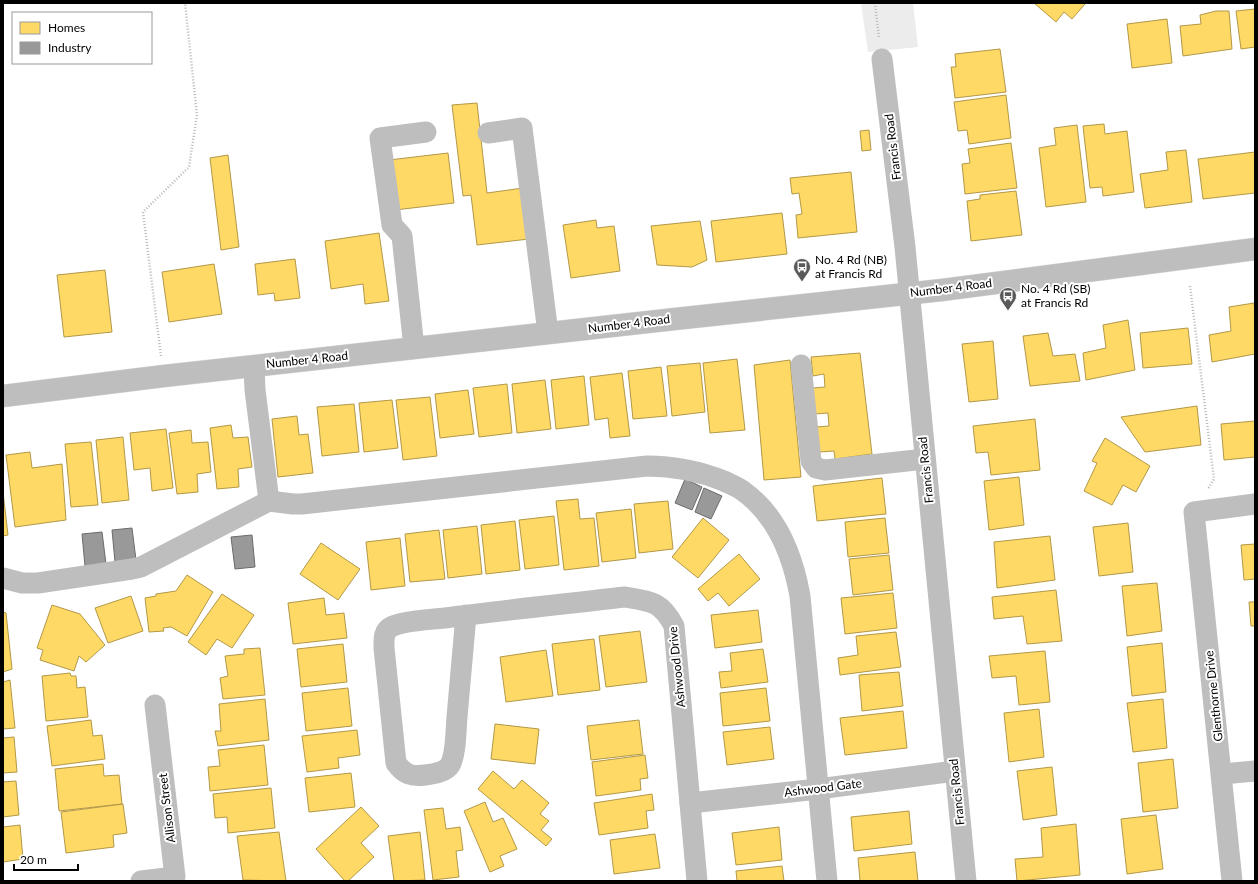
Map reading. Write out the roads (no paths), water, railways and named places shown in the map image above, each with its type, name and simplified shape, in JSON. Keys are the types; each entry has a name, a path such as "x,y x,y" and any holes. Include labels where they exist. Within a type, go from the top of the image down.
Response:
{"main road":[{"name":"Number 4 Road","path":"3,396 164,376 909,293 1255,249"}],"street":[{"name":"Francis Road","path":"882,59 905,247 966,881"},
{"path":"488,133 522,128 548,333"},
{"path":"414,348 402,236 392,225 380,138 426,132"},
{"path":"801,365 811,461 816,468 825,470 925,459"},
{"path":"254,366 255,390 269,501"},
{"path":"3,578 22,583 38,583 140,567 269,501 302,504 647,466 676,467 711,476 743,490 759,505 771,520 786,547 796,574 800,596 827,881"},
{"name":"Glenthorne Drive","path":"1232,881 1194,512 1255,504"},
{"name":"Ashwood Drive","path":"466,615 456,736 450,766 442,771 421,776 403,771 396,763 384,648 385,632 389,627 466,615 625,597 644,600 658,605 668,615 674,626 697,881"},
{"name":"Allison Street","path":"140,881 175,877 155,705"},
{"path":"1222,774 1255,770"},
{"name":"Ashwood Gate","path":"690,803 818,789 955,771"}],"place":[{"name":"No. 4 Rd (NB) at Francis Rd","path":"802,282"},
{"name":"No. 4 Rd (SB) at Francis Rd","path":"1008,311"}]}
